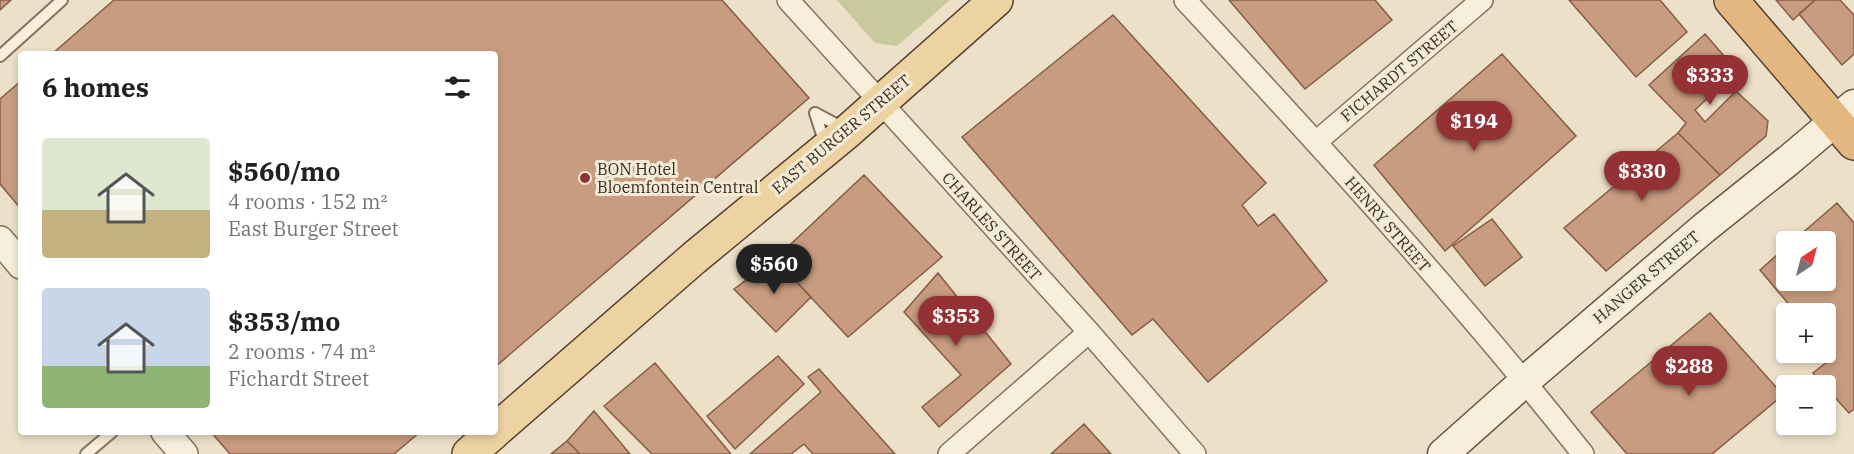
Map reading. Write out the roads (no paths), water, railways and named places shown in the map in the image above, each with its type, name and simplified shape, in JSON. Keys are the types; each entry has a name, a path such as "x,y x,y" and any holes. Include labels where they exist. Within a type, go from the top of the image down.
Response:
{"highway":[{"path":"1731,0 1848,123"}],"main road":[{"name":"EAST BURGER STREET","path":"498,428 694,258 837,140 996,0"},
{"name":"HANGER STREET","path":"1443,454 1704,228 1789,160 1848,123"},
{"name":"EAST BURGER STREET","path":"469,454 490,435"}],"street":[{"name":"CHARLES STREET","path":"788,0 1089,332 1195,454"},
{"name":"HENRY STREET","path":"1185,0 1316,142 1525,381 1583,454"},
{"name":"FICHARDT STREET","path":"1316,142 1482,0"},
{"path":"0,240 18,261"},
{"path":"949,454 1089,332"},
{"path":"168,435 184,454"}],"lane":[{"path":"0,56 62,0"},
{"path":"86,454 108,435"}],"place":[{"name":"BON Hotel Bloemfontein Central","path":"585,178"}]}
